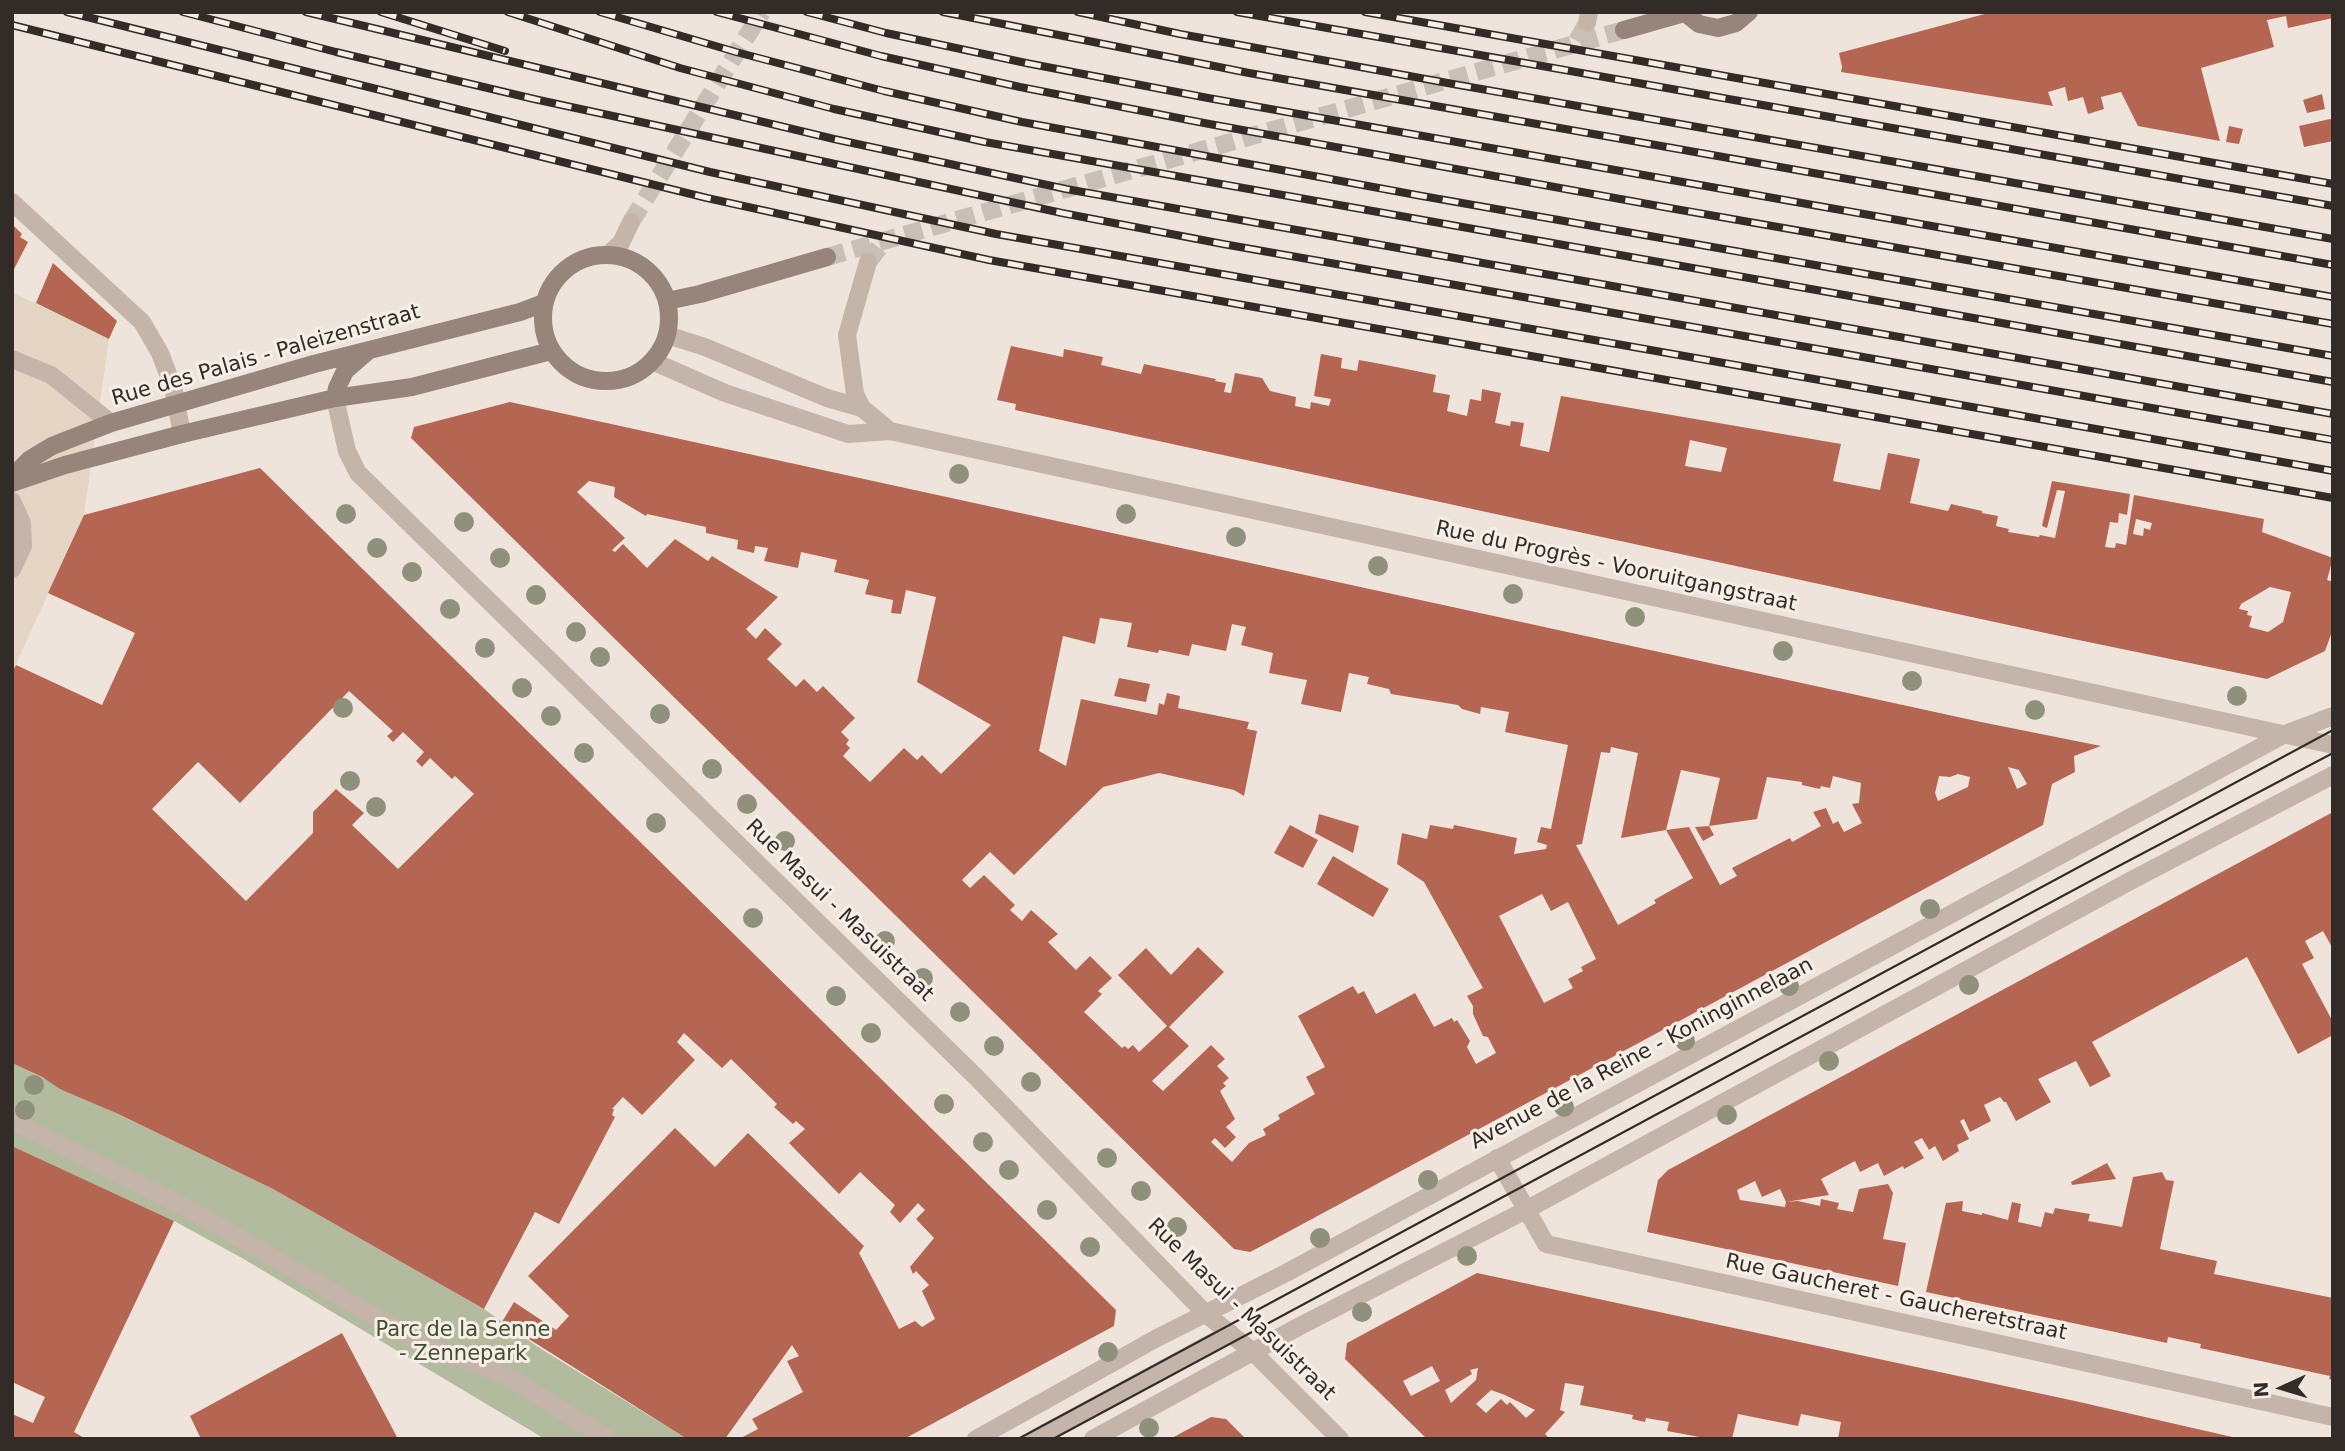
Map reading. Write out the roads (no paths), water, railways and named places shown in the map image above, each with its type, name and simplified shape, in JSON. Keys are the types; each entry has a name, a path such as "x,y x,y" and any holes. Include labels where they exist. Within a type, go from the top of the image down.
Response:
{"main road":[{"path":"1624,30 1684,12 1699,24 1718,28 1736,23 1749,12"},
{"path":"610,254 635,261 655,278 667,301 667,335 652,362 637,374 618,380 599,382 580,376 564,366 551,351 543,328 544,303 557,277 581,259 610,254"},
{"path":"667,301 701,294 827,257"},
{"name":"Rue des Palais - Paleizenstraat","path":"12,477 29,460 52,446 111,423 177,402 520,312 544,303"},
{"path":"335,398 345,371 371,349"},
{"path":"12,483 65,465 183,434 335,398 412,387 551,351"}],"street":[{"path":"12,202 142,322 160,353 177,402 183,434"},
{"path":"610,254 621,243 631,222"},
{"path":"862,408 855,394 846,335 868,262"},
{"name":"Rue du Progrès - Vooruitgangstraat","path":"667,335 705,347 827,398 862,408 890,431"},
{"path":"12,359 51,375 111,423"},
{"name":"Rue du Progrès - Vooruitgangstraat","path":"652,362 725,393 848,433 890,431 2333,745"},
{"name":"Rue Masui - Masuistraat","path":"335,398 347,451 358,473 976,1077 1206,1314 1254,1352 1340,1439"},
{"path":"12,501 22,523 23,546 12,569"},
{"name":"Avenue de la Reine - Koninginnelaan","path":"976,1439 1157,1338 1286,1273 2283,735 2333,716"},
{"path":"1093,1439 1527,1210 2151,870 2333,775"},
{"path":"12,1121 187,1208 424,1345 507,1376 608,1439"},
{"name":"Rue Gaucheret - Gaucheretstraat","path":"1497,1158 1546,1244 2333,1417"},
{"path":"1034,1439 1230,1333"}],"tunnel":[{"path":"631,222 762,12"},
{"path":"1577,41 1587,23"},
{"path":"827,257 1624,30"},
{"path":"868,262 884,241"}],"tram line":[{"path":"1018,1439 2333,730"},
{"path":"1053,1439 2333,753"}],"railway":[{"path":"67,12 710,172 996,234 2333,471"},
{"path":"183,12 534,99 1062,213 1223,244 2333,440"},
{"path":"306,12 834,139 1066,189 2333,414"},
{"path":"381,12 505,51"},
{"path":"508,12 680,68 834,109 985,142 2333,382"},
{"path":"600,12 884,91 1022,122 1422,196 2333,356"},
{"path":"717,12 881,56 1020,87 1204,123 1675,209 2333,324"},
{"path":"807,12 886,33 1208,98 2333,297"},
{"path":"943,12 1249,73 2333,265"},
{"path":"1078,12 1180,34 1453,84 2333,239"},
{"path":"1237,12 2333,206"},
{"path":"1365,12 2333,184"},
{"path":"12,25 707,198 989,260 2333,498"}],"park label":[{"name":"Parc de la Senne - Zennepark","path":"463,1343"}]}
